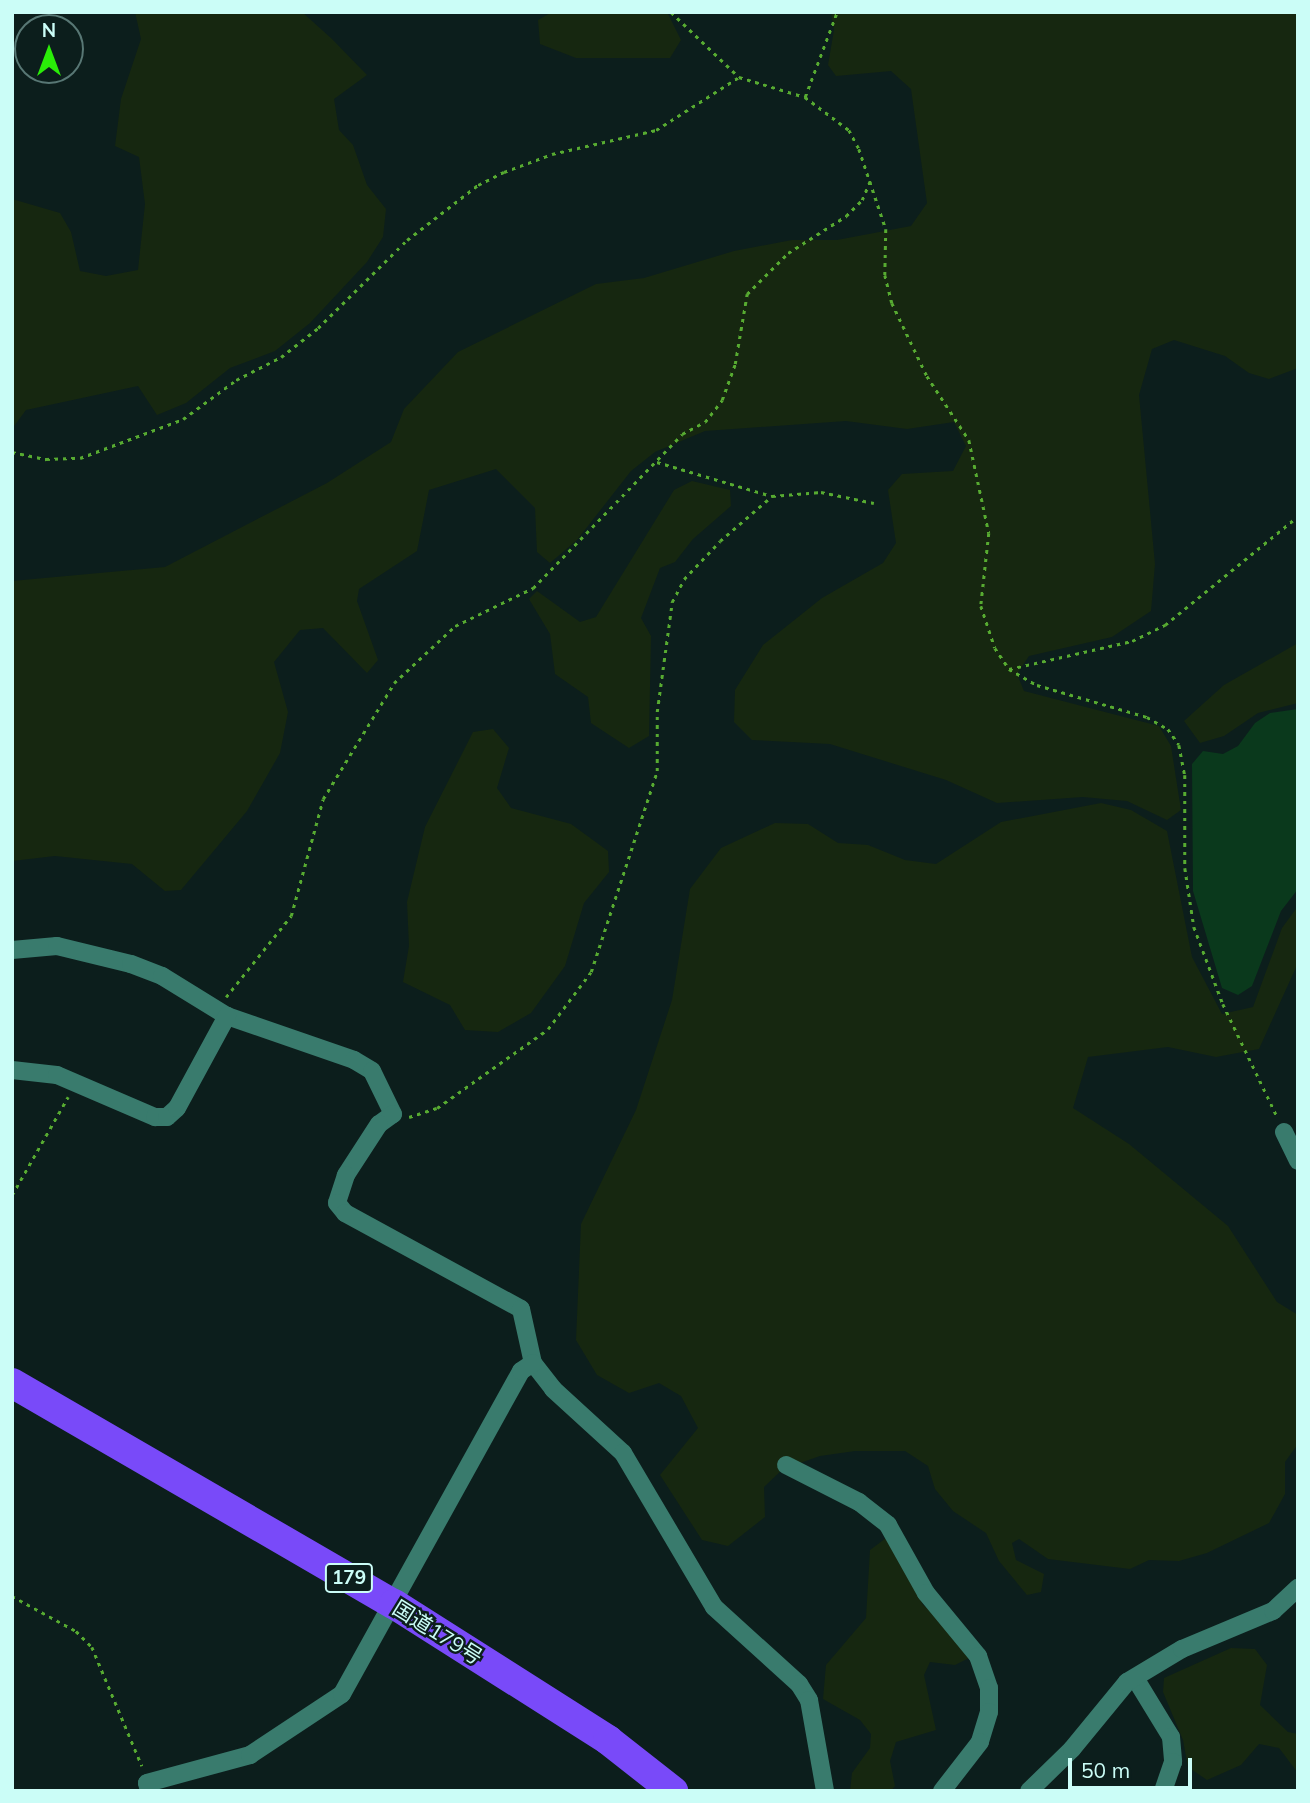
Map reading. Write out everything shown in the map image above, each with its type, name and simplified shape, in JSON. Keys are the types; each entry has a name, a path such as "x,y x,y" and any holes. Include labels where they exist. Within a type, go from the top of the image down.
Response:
{"highway":[{"name":"国道179号","path":"12,1383 394,1604 608,1740 673,1791"}],"street":[{"path":"12,950 57,946 131,964 162,976 221,1013 366,1065 393,1114 379,1124 346,1175 337,1203 345,1213 521,1309 533,1363 553,1389 623,1453 714,1607 799,1684 809,1700 825,1791"},
{"path":"12,1070 75,1081 155,1117 167,1117 177,1108 221,1013"},
{"path":"1284,1132 1298,1161"},
{"path":"148,1787 250,1755 342,1694 521,1371 533,1363"},
{"path":"786,1465 859,1502 888,1525 926,1593 978,1656 989,1688 989,1712 981,1742 942,1791"},
{"path":"1028,1791 1135,1678 1182,1650 1273,1611 1298,1588"},
{"path":"1135,1678 1171,1737 1172,1762 1163,1791"}],"path":[{"path":"671,12 739,77 805,97 849,130 871,179 886,229 885,275 892,303 927,376 969,440 989,533 981,606 995,648 1009,669 1073,698 1147,717 1168,729 1179,746 1185,775 1185,868 1194,927 1223,1004 1284,1132"},
{"path":"805,97 837,12"},
{"path":"12,452 46,459 80,458 183,419 318,328 407,240 478,185 552,155 656,131 739,77"},
{"path":"221,1013 291,916 323,799 394,683 455,626 533,588 682,434 705,422 722,400 735,364 747,293 788,253 846,216 862,200 871,179"},
{"path":"657,462 772,496 821,492 874,503"},
{"path":"393,1114 404,1118 438,1108 528,1045 548,1029 591,972 657,771 657,712 672,602 684,579 720,541 772,496"},
{"path":"1009,669 1132,641 1165,625 1298,516"},
{"path":"12,1195 75,1081"},
{"path":"12,1596 76,1631 92,1647 148,1787"}],"shaded area":[{"path":"135,12 302,12 332,39 367,75 334,99 339,130 353,145 367,185 386,209 383,237 367,262 310,323 275,351 230,368 186,403 157,415 138,386 26,410 12,429 12,199 60,213 71,232 80,271 106,276 138,270 145,204 139,157 115,146 121,99 141,39"},
{"path":"552,12 667,12 681,40 670,58 576,58 540,44 538,20"},
{"path":"831,12 1298,12 1298,368 1269,379 1249,373 1225,356 1174,340 1152,349 1139,395 1155,564 1151,611 1112,637 1029,656 1017,674 1024,691 1159,726 1171,746 1181,810 1167,820 1127,801 1083,797 997,803 946,780 830,744 752,740 734,722 735,690 763,645 822,598 883,563 896,543 888,490 902,474 953,471 966,446 954,422 907,429 846,421 705,431 655,452 631,471 577,540 550,563 537,552 535,508 496,469 429,490 417,551 359,589 357,601 378,660 367,673 323,628 300,630 274,662 288,712 280,753 247,811 181,890 165,891 132,864 55,856 12,861 12,581 165,567 327,483 391,442 404,409 458,352 596,284 644,278 734,251 792,240 837,240 911,226 927,203 911,89 891,71 836,76 828,65 834,30"},
{"path":"692,481 730,490 731,506 693,539 675,562 660,568 641,618 651,636 649,736 629,748 591,723 588,697 555,674 550,634 529,599 537,591 580,622 596,617 674,490"},
{"path":"1298,643 1298,703 1258,713 1224,736 1200,743 1184,721 1224,685"},
{"path":"1298,709 1298,889 1281,911 1252,986 1238,995 1222,988 1193,891 1192,764 1203,751 1223,754 1238,746 1255,723 1270,713"},
{"path":"493,729 509,748 497,788 511,808 571,824 608,851 609,872 584,903 565,966 531,1013 498,1032 465,1030 450,1005 403,982 409,946 407,902 425,827 473,732"},
{"path":"1101,803 1131,810 1167,831 1192,957 1222,1014 1253,1007 1282,928 1298,906 1298,963 1259,1049 1216,1057 1168,1047 1088,1057 1073,1108 1129,1144 1228,1226 1277,1302 1298,1315 1298,1444 1285,1462 1285,1494 1269,1523 1207,1553 1179,1561 1149,1560 1130,1569 1048,1559 1019,1539 1012,1543 1016,1560 1044,1574 1041,1592 1027,1595 999,1561 986,1533 953,1511 935,1489 928,1466 905,1451 855,1451 820,1456 783,1469 764,1487 765,1517 728,1546 702,1540 660,1475 698,1428 681,1396 659,1383 629,1393 597,1375 576,1340 581,1224 636,1110 672,1000 690,889 721,848 775,823 808,824 838,843 868,845 905,860 936,864 1001,822"},
{"path":"886,1538 896,1549 923,1605 959,1635 969,1658 955,1665 930,1662 924,1675 936,1730 896,1742 890,1761 895,1786 891,1791 850,1791 852,1773 870,1748 871,1734 860,1720 823,1699 826,1665 866,1618 870,1550"},
{"path":"1231,1648 1255,1649 1267,1665 1260,1705 1288,1732 1298,1734 1298,1773 1279,1748 1259,1744 1241,1765 1207,1780 1188,1767 1183,1740 1163,1692 1164,1678"}]}
